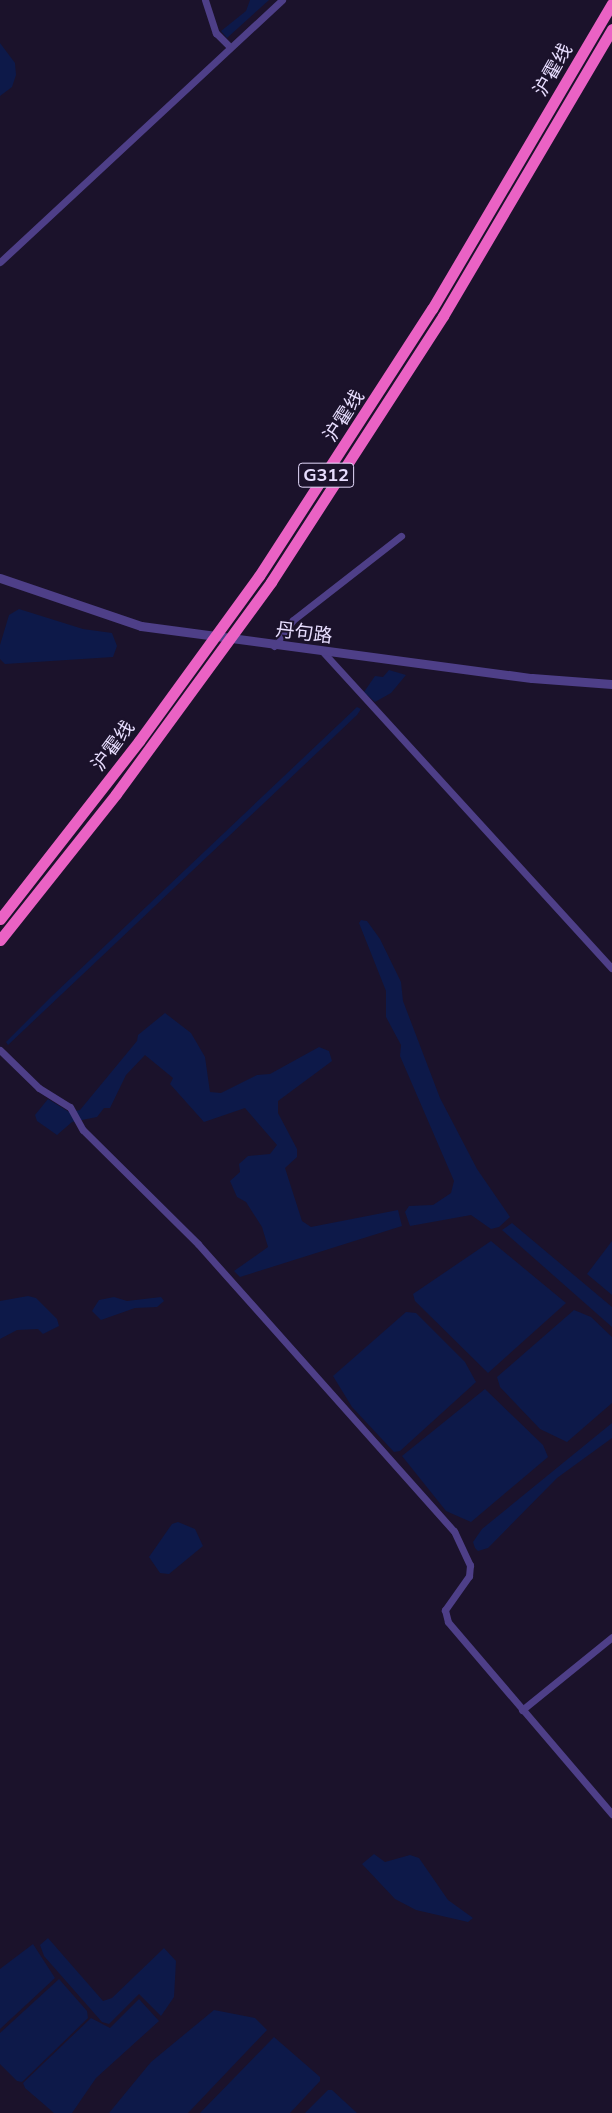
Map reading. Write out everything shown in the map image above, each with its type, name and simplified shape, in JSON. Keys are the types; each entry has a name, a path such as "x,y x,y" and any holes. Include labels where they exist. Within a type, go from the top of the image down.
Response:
{"highway":[{"name":"沪霍线","path":"0,919 139,741 281,543 432,309 612,4"},
{"name":"沪霍线","path":"0,940 116,794 229,640 353,459 443,316 612,29"},
{"path":"432,309 443,316"}],"street":[{"path":"205,0 216,33 230,47"},
{"path":"0,262 282,0"},
{"path":"274,646 293,620 401,536"},
{"name":"丹句路","path":"0,578 141,626 212,638 549,680 612,684"},
{"path":"323,652 612,968"},
{"path":"0,1050 38,1088 70,1107 83,1130 198,1244 454,1532 470,1565 469,1576 445,1610 448,1622 612,1814"},
{"path":"522,1710 612,1636"}],"shaded area":[{"path":"250,0 269,0 227,38 221,31 246,11"},
{"path":"0,43 15,63 16,75 12,87 0,96"},
{"path":"19,609 83,629 112,633 117,646 113,657 5,664 0,659 0,645 9,615"},
{"path":"389,670 406,675 391,693 375,702 364,692 375,676 383,677"},
{"path":"357,707 361,709 357,715 8,1045 6,1042 52,996"},
{"path":"361,920 367,921 380,939 401,982 403,1001 440,1098 477,1169 510,1217 499,1227 491,1229 471,1215 410,1226 405,1212 409,1206 433,1205 451,1193 454,1181 400,1056 401,1045 386,1017 386,991 359,923"},
{"path":"165,1013 191,1033 205,1057 210,1092 221,1093 257,1075 270,1074 319,1047 329,1051 332,1061 278,1101 278,1113 297,1149 297,1157 285,1168 302,1221 311,1227 398,1210 402,1226 240,1277 234,1271 268,1247 262,1227 246,1202 237,1197 230,1181 240,1172 239,1164 248,1156 270,1154 277,1145 245,1108 204,1122 170,1084 173,1078 145,1055 126,1075 110,1108 104,1108 97,1117 72,1122 57,1135 37,1121 35,1115 48,1099 69,1112 80,1110 137,1041 138,1035"},
{"path":"512,1223 612,1307 612,1327 502,1230"},
{"path":"491,1241 566,1303 488,1373 415,1301 413,1294"},
{"path":"612,1241 612,1295 587,1274"},
{"path":"28,1296 36,1298 57,1319 59,1326 43,1334 38,1329 17,1330 0,1339 0,1301"},
{"path":"114,1297 127,1301 161,1297 164,1301 157,1307 135,1308 101,1320 92,1311 99,1300"},
{"path":"574,1310 591,1317 612,1337 612,1403 567,1442 540,1429 500,1387 497,1377"},
{"path":"406,1312 416,1313 465,1362 476,1382 400,1451 394,1452 352,1407 333,1376"},
{"path":"485,1389 543,1445 548,1457 471,1522 446,1511 402,1456"},
{"path":"612,1423 612,1438 557,1478 488,1548 478,1551 475,1548 473,1542 482,1529"},
{"path":"178,1522 195,1529 203,1546 169,1574 160,1573 149,1557 172,1524"},
{"path":"374,1854 385,1862 410,1855 419,1858 448,1900 473,1918 468,1922 416,1910 395,1899 362,1864"},
{"path":"48,1938 103,2001 112,1998 164,1948 176,1961 174,1997 161,2016 139,1994 109,2024 102,2022 44,1956 40,1945"},
{"path":"33,1944 55,1978 0,2029 0,1969"},
{"path":"59,1979 87,2011 88,2018 22,2082 17,2081 0,2064 0,2033"},
{"path":"139,1999 159,2021 96,2078 72,2113 54,2113 25,2088 23,2083 91,2018 110,2028"},
{"path":"214,2010 255,2018 267,2030 188,2113 109,2113 151,2062"},
{"path":"274,2037 320,2077 320,2081 290,2113 200,2113"},
{"path":"328,2090 332,2090 357,2113 305,2113"}]}
